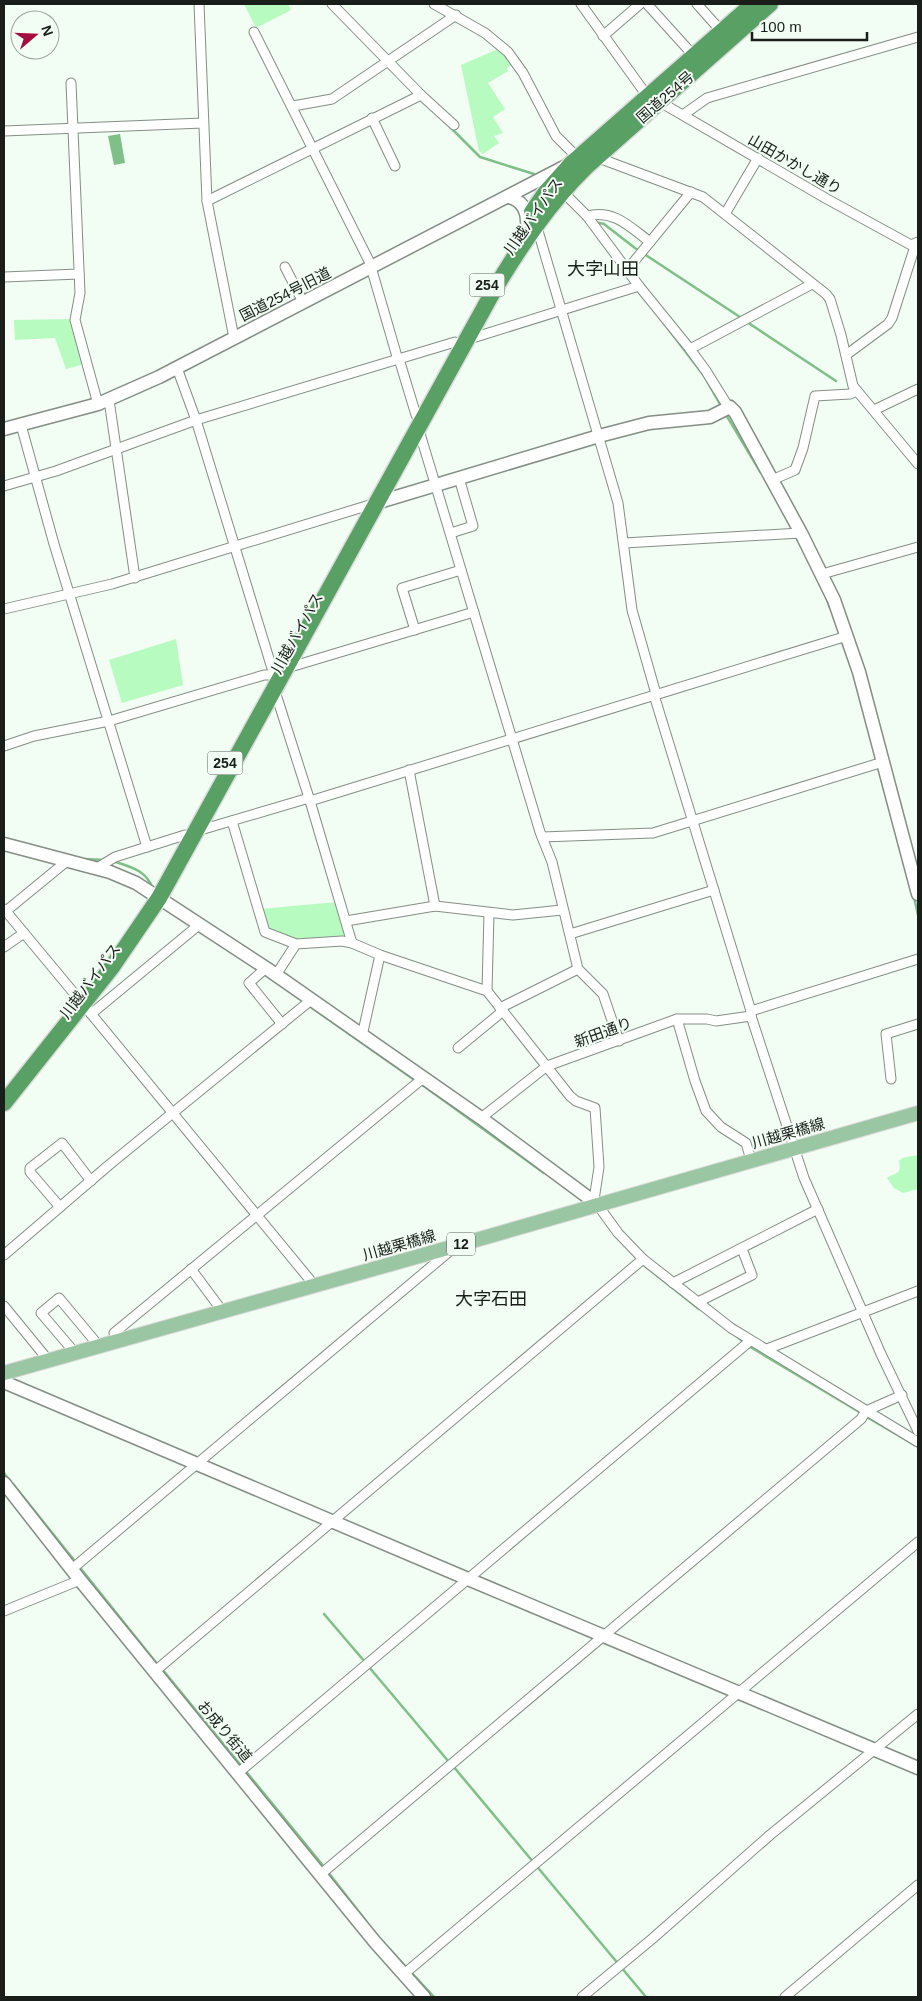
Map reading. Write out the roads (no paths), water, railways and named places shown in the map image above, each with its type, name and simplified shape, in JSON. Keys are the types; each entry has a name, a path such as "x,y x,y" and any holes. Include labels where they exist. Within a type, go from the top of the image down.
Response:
{"highway":[{"name":"国道254号","path":"574,161 654,100 770,4"},
{"name":"国道254号","path":"554,192 596,157 654,100 694,56 722,32 746,6"},
{"name":"川越バイパス","path":"4,1103 84,1005 128,931 156,896 278,677 460,341 494,290 531,223 574,161"},
{"name":"川越バイパス","path":"4,1091 84,1005"}],"main road":[{"name":"川越栗橋線","path":"4,1373 455,1246 596,1202 918,1113"}],"street":[{"path":"199,4 207,201 234,338"},
{"path":"332,4 421,95 454,125"},
{"path":"434,4 486,33 508,52 523,73 556,136 574,161"},
{"path":"603,36 640,4"},
{"path":"647,4 694,56"},
{"path":"697,4 722,32"},
{"path":"585,5 603,36 654,100"},
{"path":"293,106 332,99 456,15"},
{"path":"254,32 314,147 372,267 512,739 542,837 552,862 562,910 578,969 602,994 619,1041"},
{"path":"683,115 707,98 918,38"},
{"path":"71,83 80,293 75,320 104,402 117,449 135,578"},
{"path":"207,201 421,95"},
{"name":"山田かかし通り","path":"654,100 911,245 917,243"},
{"path":"372,118 395,166"},
{"path":"4,131 204,123"},
{"path":"596,157 703,197 830,299 853,386 918,464"},
{"path":"726,214 758,158"},
{"name":"国道254号旧道","path":"4,428 22,425 104,402 177,368 574,161"},
{"path":"508,197 554,192 587,216 639,286 690,349 706,371 728,408 735,412 801,533 834,600 847,636 918,894"},
{"path":"627,270 691,192"},
{"path":"508,197 515,199 522,205 531,223 562,310 618,503 632,610 655,695 793,1148 881,1354 918,1431"},
{"path":"587,216 604,214 615,217 650,242"},
{"path":"846,355 888,324 892,318 917,243"},
{"path":"285,267 303,302"},
{"path":"4,277 79,274"},
{"path":"690,349 812,284"},
{"path":"4,486 35,478 196,420 639,286"},
{"path":"177,368 196,420 278,677 310,800 352,943"},
{"path":"874,410 918,389"},
{"path":"772,480 795,470 803,448 815,396 850,394 857,391"},
{"path":"4,609 70,595 135,578 599,436 648,423 710,416 728,408"},
{"path":"22,425 35,478 147,847"},
{"path":"450,533 473,526 459,478"},
{"path":"624,543 801,533"},
{"path":"822,574 918,546"},
{"path":"414,630 402,588 461,570"},
{"path":"4,746 34,736 109,721 264,675 278,677 414,630 474,612"},
{"path":"97,868 115,856 410,770 847,636"},
{"path":"542,837 653,833 883,762"},
{"path":"410,770 434,906"},
{"path":"232,821 265,932 296,944 342,941 352,943 380,955 487,991 570,1096 576,1101 595,1108 599,1167 596,1202"},
{"path":"4,844 125,877 200,924 271,971 422,1079 481,1118 596,1202 618,1233 643,1259 750,1341 767,1349 918,1442"},
{"path":"67,861 5,910 315,1286"},
{"path":"570,934 714,890"},
{"path":"346,921 434,906 489,913 528,914 562,910"},
{"path":"487,991 489,913"},
{"path":"84,1005 200,924"},
{"path":"4,947 24,933"},
{"path":"282,1024 249,984 271,971 296,944"},
{"path":"362,1036 380,955"},
{"name":"新田通り","path":"481,1118 547,1066 677,1019 707,1019 716,1022 751,1014 918,959"},
{"path":"458,1048 502,1009 578,969"},
{"path":"4,1255 311,1000"},
{"path":"677,1019 706,1111 722,1127 746,1143 752,1160"},
{"path":"890,1079 886,1034 918,1024"},
{"path":"117,1341 114,1333 422,1079"},
{"path":"60,1207 30,1172 30,1168 62,1143 91,1181"},
{"path":"673,1283 818,1209"},
{"path":"72,1569 455,1246"},
{"path":"698,1302 752,1275 742,1248"},
{"path":"154,1672 643,1259"},
{"path":"191,1270 223,1312"},
{"path":"767,1349 918,1291"},
{"path":"72,1354 70,1347 41,1313 59,1298 94,1340 96,1347"},
{"path":"4,1306 49,1361"},
{"path":"238,1773 750,1341"},
{"path":"4,1382 331,1522 918,1768"},
{"path":"321,1874 861,1419 866,1411 902,1395"},
{"name":"お成り街道","path":"4,1483 154,1672 375,1942 424,1997"},
{"path":"404,1974 918,1542"},
{"path":"4,1611 80,1580"},
{"path":"582,1997 652,1939 770,1835 918,1714"},
{"path":"785,1997 918,1885"}],"waterway":[{"path":"450,127 480,157 534,174"},
{"path":"595,222 604,224 635,248 743,319"},
{"path":"663,322 704,376 721,406"},
{"path":"747,322 836,381"},
{"path":"725,413 761,473"},
{"path":"826,597 830,608"},
{"path":"83,859 105,860"},
{"path":"113,861 132,867 142,873 153,889"},
{"path":"914,897 918,915"},
{"path":"290,992 304,1002"},
{"path":"308,1005 416,1081"},
{"path":"421,1084 544,1173"},
{"path":"641,1263 699,1309"},
{"path":"734,1334 747,1345 861,1413"},
{"path":"865,1416 918,1447"},
{"path":"4,1473 9,1480"},
{"path":"13,1484 158,1665"},
{"path":"324,1614 365,1662"},
{"path":"369,1667 449,1762"},
{"path":"162,1669 325,1868"},
{"path":"453,1766 646,1997"},
{"path":"328,1872 366,1921"},
{"path":"384,1943 407,1968"},
{"path":"411,1972 434,1997"}],"district":[{"name":"大字山田","path":"603,269"},
{"name":"大字石田","path":"491,1299"}]}
